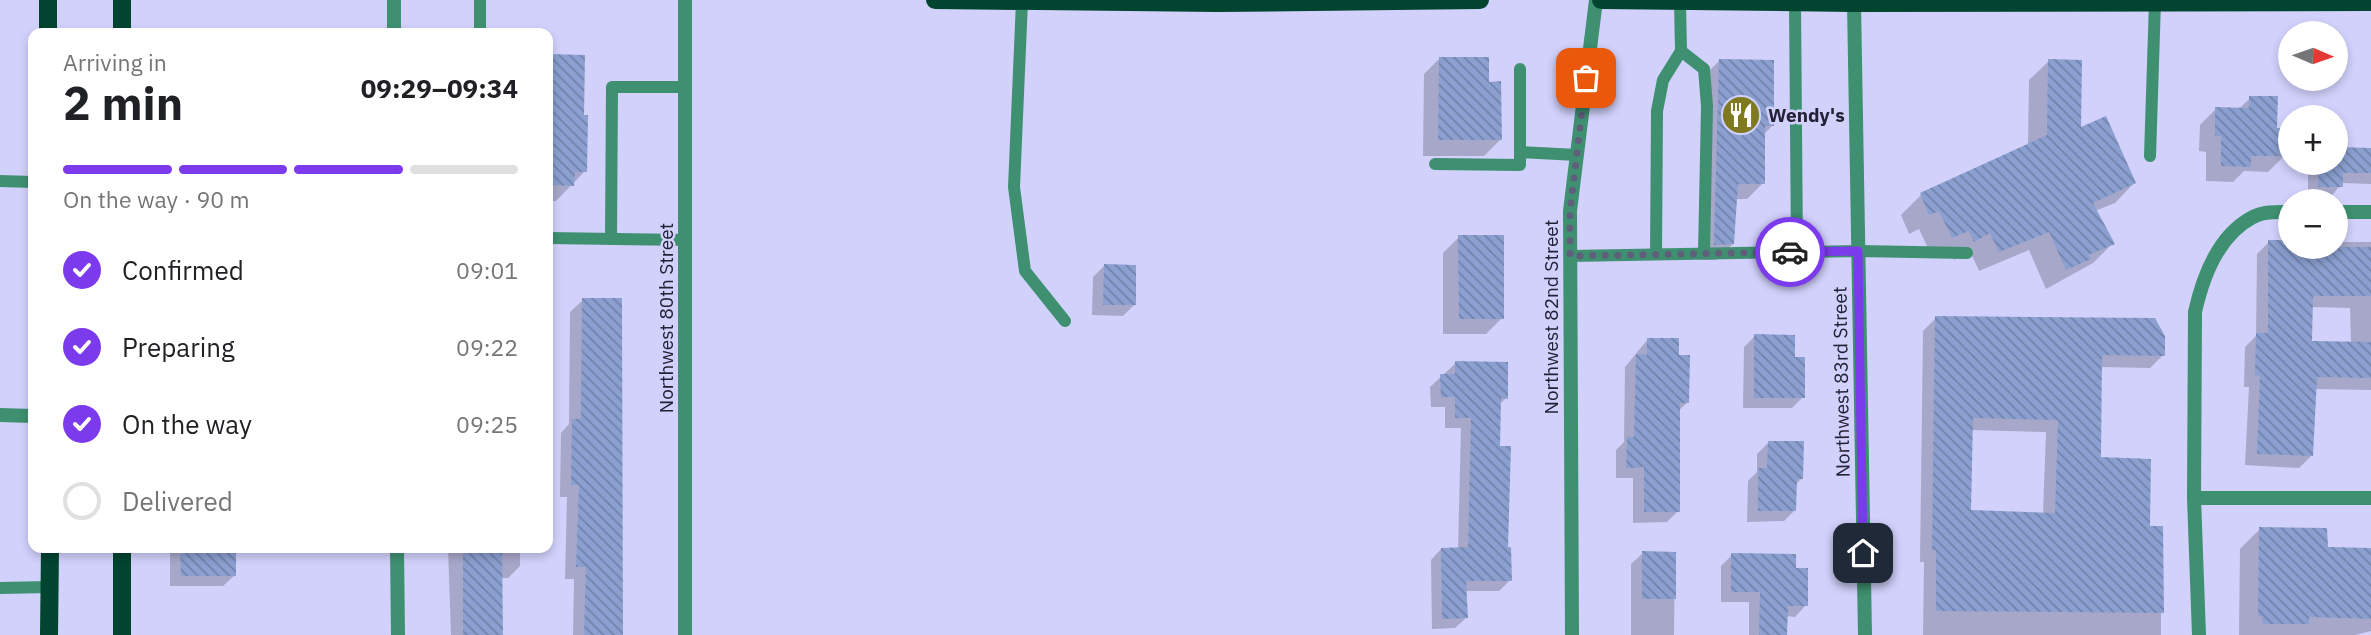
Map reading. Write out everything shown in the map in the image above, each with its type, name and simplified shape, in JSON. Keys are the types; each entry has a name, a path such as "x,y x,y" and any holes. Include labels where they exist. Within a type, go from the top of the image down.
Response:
{"main road":[{"path":"48,0 48,28"},
{"path":"122,0 122,28"},
{"path":"935,0 1218,3 1479,0"},
{"path":"1601,0 2371,2"},
{"path":"49,635 50,553"},
{"path":"122,553 122,635"}],"street":[{"path":"394,0 394,28"},
{"name":"Northwest 80th Street","path":"685,0 685,635"},
{"name":"Northwest 82nd Street","path":"1572,635 1570,211 1596,0"},
{"name":"Northwest 83rd Street","path":"1855,2 1865,635"},
{"path":"2348,212 2371,212"},
{"path":"2199,635 2194,498 2195,312 2202,283 2224,242 2253,217 2278,214"},
{"path":"0,415 28,416"},
{"path":"2194,498 2371,498"},
{"path":"397,553 398,635"}],"lane":[{"path":"480,0 480,28"},
{"path":"1022,1 1016,199 1026,271 1065,321"},
{"path":"1656,254 1657,110 1663,80 1681,51 1680,2"},
{"path":"1796,2 1797,252"},
{"path":"2150,156 2155,2"},
{"path":"1681,51 1703,69 1707,106 1704,253"},
{"path":"1435,164 1520,165 1520,69"},
{"path":"611,239 612,87 685,87"},
{"path":"1520,152 1577,155"},
{"path":"0,181 28,182"},
{"path":"553,238 685,240"},
{"path":"1570,256 1858,251 1967,253"},
{"path":"0,589 50,587"}],"building":[{"path":"553,54 585,55 587,172 575,172 574,186 553,185"},
{"path":"1439,57 1489,57 1489,82 1501,81 1502,140 1438,140"},
{"path":"1719,59 1774,60 1774,126 1765,126 1765,184 1738,184 1734,244 1714,245"},
{"path":"2048,59 2082,60 2081,127 2106,116 2136,183 2093,203 2115,244 2088,255 2091,259 2066,270 2049,232 1999,252 1990,233 1974,242 1969,231 1952,238 1939,211 1929,215 1920,193 2047,135"},
{"path":"2249,96 2278,96 2278,156 2251,156 2251,167 2221,166 2221,136 2215,136 2215,107 2249,108"},
{"path":"2348,147 2371,148 2371,173 2348,173"},
{"path":"2318,175 2343,175 2343,187 2318,187"},
{"path":"1458,235 1504,235 1504,319 1459,319"},
{"path":"2268,240 2278,240 2278,259 2348,259 2348,247 2371,247 2371,296 2313,296 2312,341 2371,342 2371,378 2317,377 2313,456 2257,454 2260,376 2255,375 2256,333 2268,333"},
{"path":"1104,264 1136,265 1136,305 1103,305"},
{"path":"582,298 622,298 623,635 584,635 586,567 576,567 579,485 571,485 572,419 581,419"},
{"path":"1935,316 2155,318 2165,336 2165,356 2102,355 2101,457 2151,459 2150,526 2163,526 2164,613 1936,611 1936,550 1932,550","holes":["1973,418 2058,420 2055,513 1971,510"]},
{"path":"1754,334 1795,335 1795,357 1805,357 1805,398 1754,398"},
{"path":"1647,338 1679,338 1679,355 1690,355 1689,403 1680,403 1680,512 1644,512 1644,467 1626,468 1627,437 1634,437 1636,354 1647,355"},
{"path":"1455,361 1508,362 1508,399 1501,398 1500,446 1511,446 1508,547 1511,547 1512,581 1466,581 1468,618 1442,619 1441,548 1468,547 1471,418 1455,418 1455,397 1441,397 1440,374 1455,374"},
{"path":"1768,441 1804,441 1803,479 1797,479 1796,511 1758,511 1758,468 1767,468"},
{"path":"2259,527 2327,528 2328,547 2371,548 2371,619 2309,617 2309,624 2263,624 2262,616 2258,616"},
{"path":"1642,551 1676,552 1676,599 1642,599"},
{"path":"180,553 236,553 236,576 181,576"},
{"path":"463,553 502,553 503,635 463,635"},
{"path":"1731,553 1796,554 1796,568 1808,568 1808,606 1788,606 1787,635 1759,635 1760,592 1731,592"}],"way so far":[{"path":"1586,78 1570,211 1570,256 1790,252"}],"place":[{"name":"Wendy's","path":"1741,115"}],"route":[{"path":"1790,252 1858,251 1863,553"}]}
